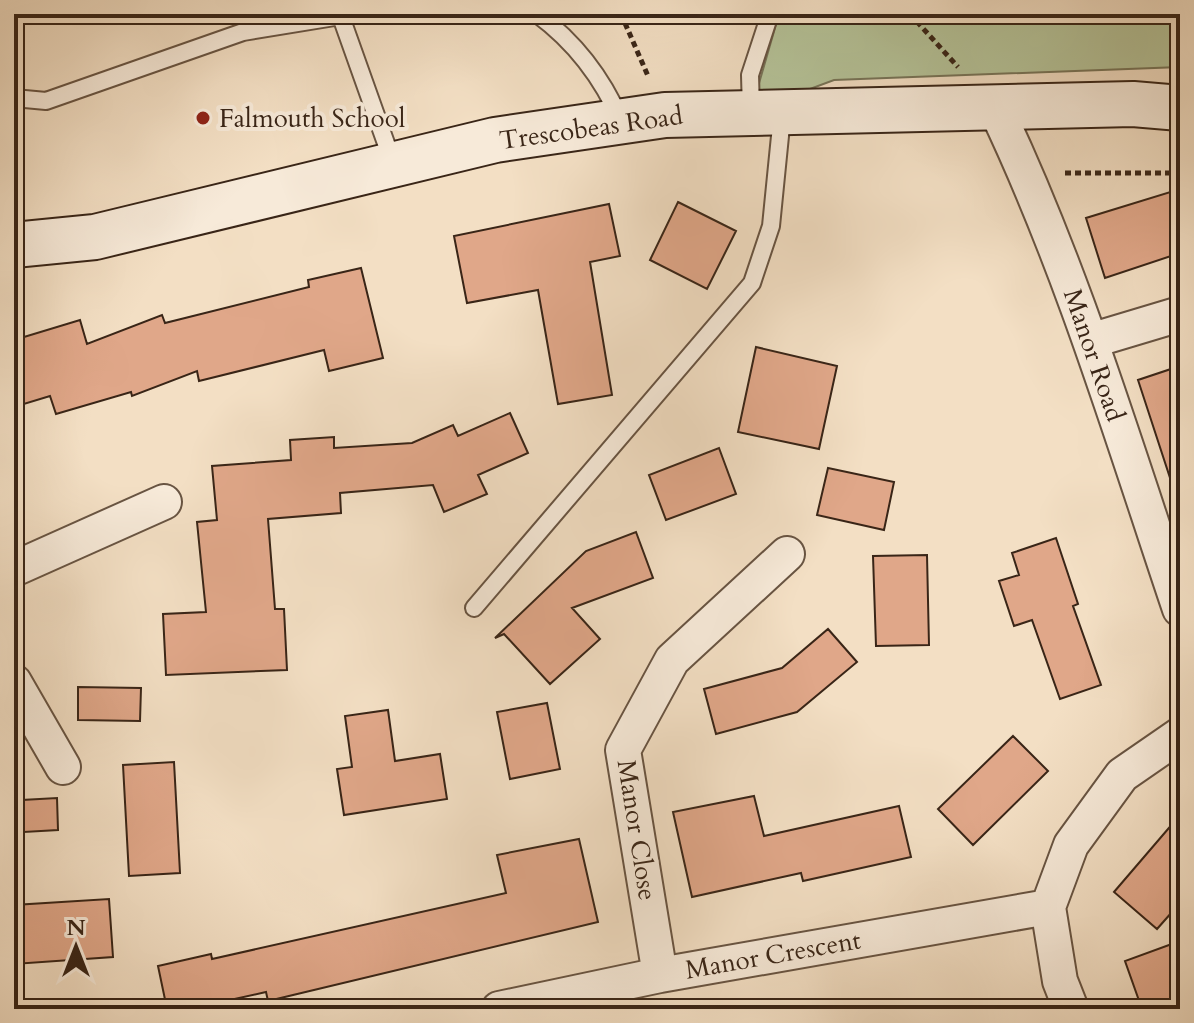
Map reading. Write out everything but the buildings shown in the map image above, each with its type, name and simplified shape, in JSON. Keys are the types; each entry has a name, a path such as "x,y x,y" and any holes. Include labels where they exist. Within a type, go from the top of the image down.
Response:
{"street":[{"name":"Trescobeas Road","path":"14,245 95,237 495,140 665,115 1133,104 1180,108"},
{"name":"Manor Road","path":"995,107 1027,174 1090,341 1180,609"},
{"path":"1090,341 1180,314"},
{"path":"14,569 164,502"},
{"name":"Manor Close","path":"660,975 623,750 672,660 787,554"},
{"path":"14,682 63,767"},
{"path":"1071,1009 1060,981 1048,907 1071,845 1122,775 1180,735"},
{"name":"Manor Crescent","path":"499,1009 660,975 1048,907"}],"lane":[{"path":"537,14 562,32 605,85 621,122"},
{"path":"474,608 752,283 771,226 766,111 750,75 770,14"},
{"path":"14,98 46,101 243,32 345,15 394,164"}],"path":[{"path":"621,14 665,115"},
{"path":"910,14 995,107"},
{"path":"1027,174 1180,173"}],"green space":[{"path":"779,14 1180,14 1180,67 834,80 751,111"}],"place":[{"name":"Falmouth School","path":"203,118"}]}
